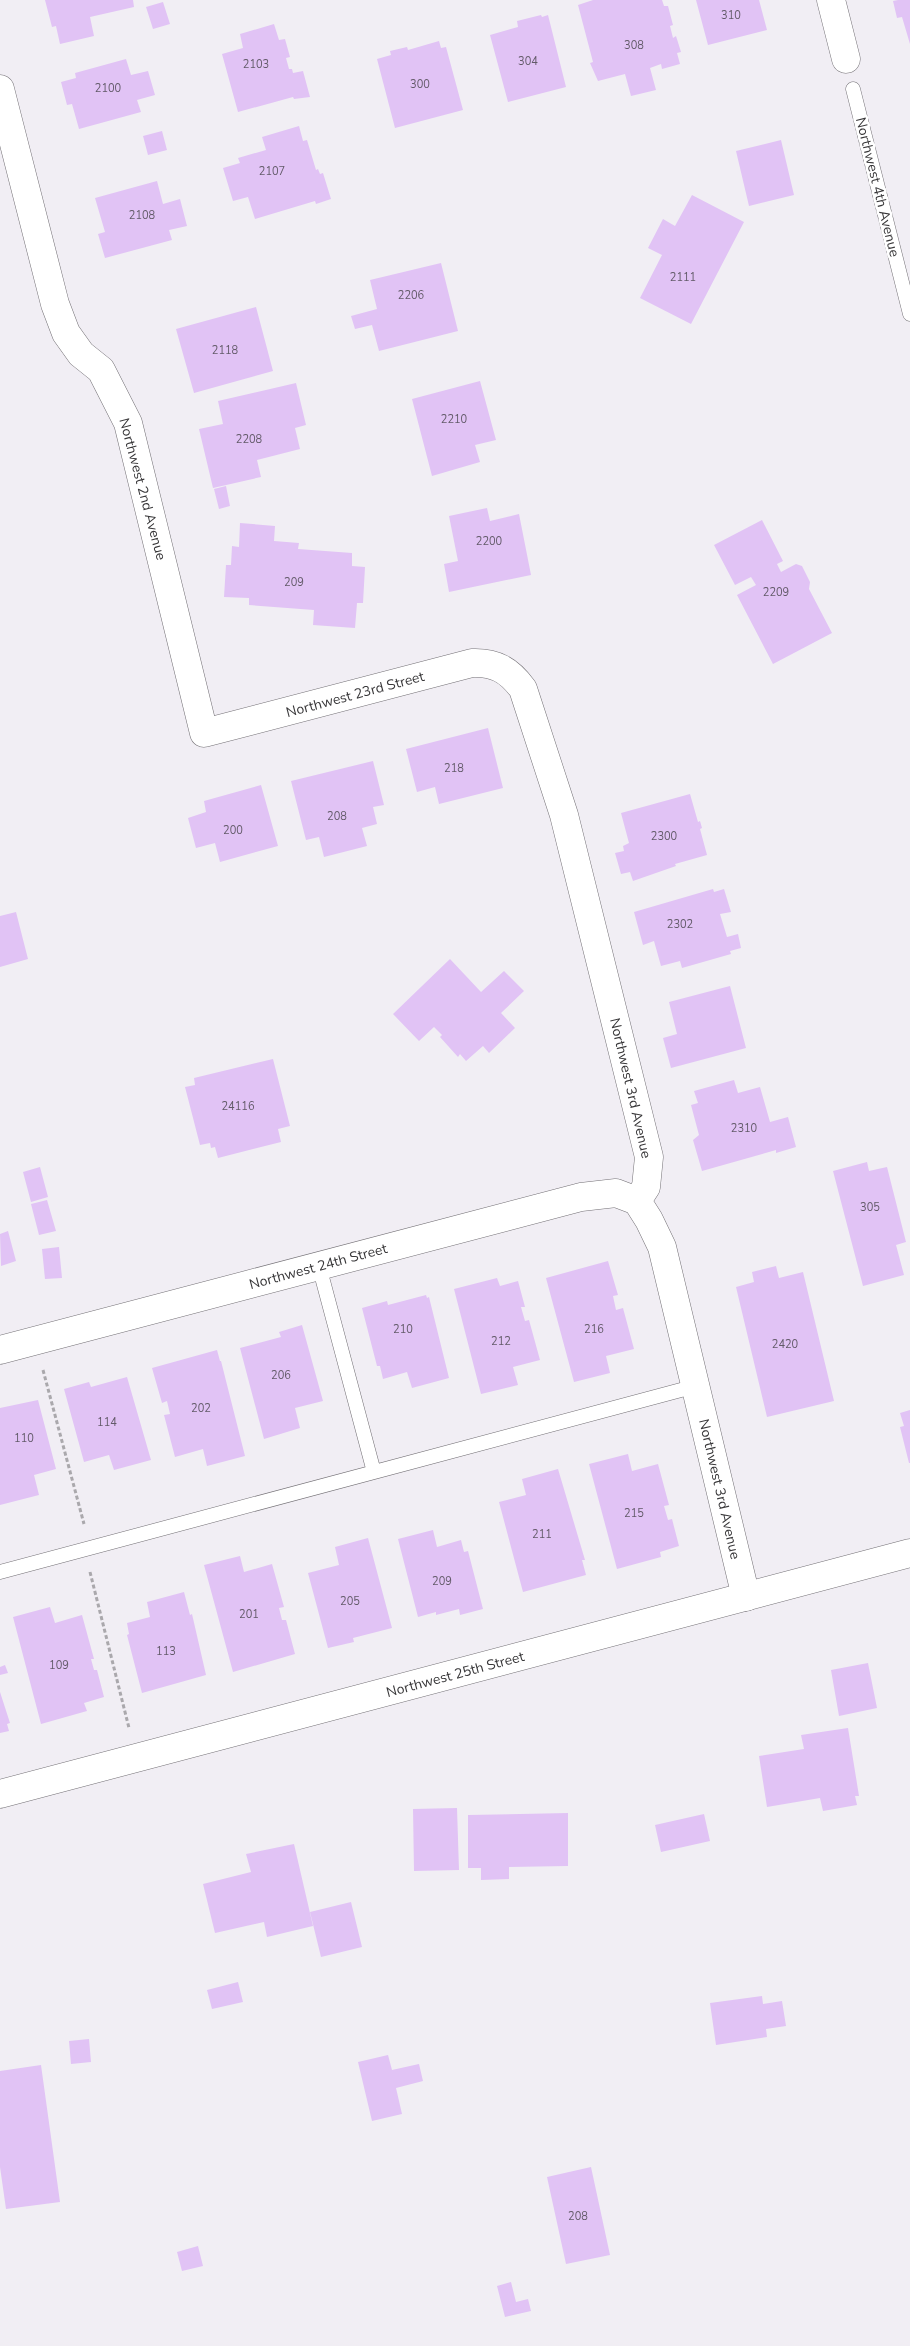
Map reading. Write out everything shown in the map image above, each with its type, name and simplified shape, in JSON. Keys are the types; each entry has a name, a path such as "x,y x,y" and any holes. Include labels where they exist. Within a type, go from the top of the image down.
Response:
{"street":[{"path":"831,0 846,59"},
{"name":"Northwest 2nd Avenue","path":"0,89 53,295 66,333 81,354 101,370 128,423 204,733"},
{"name":"Northwest 23rd Street","path":"204,733 472,663 494,665 505,670"},
{"name":"Northwest 3rd Avenue","path":"505,670 515,678 522,689 564,815 649,1157 646,1187 637,1201 650,1220 662,1247 746,1597"},
{"name":"Northwest 24th Street","path":"0,1350 581,1197 616,1193 637,1201"},
{"name":"Northwest 25th Street","path":"0,1794 910,1553"}],"lane":[{"name":"Northwest 4th Avenue","path":"853,89 910,314"},
{"path":"319,1266 374,1472"},
{"path":"0,1572 696,1386"}],"building":[{"path":"45,0 133,0 134,7 90,17 94,36 60,44 56,26 52,27"},
{"path":"593,0 662,0 664,6 668,6 673,25 670,26 673,38 676,36 681,52 677,53 680,64 662,69 661,64 650,68 656,90 631,96 625,74 598,81 590,63 593,62 578,5"},
{"path":"696,0 759,0 767,30 708,45"},
{"path":"910,0 910,44 902,17 897,18 893,1"},
{"path":"163,2 170,24 153,29 146,7"},
{"path":"541,15 542,17 548,15 566,87 508,102 490,35 518,27 517,21"},
{"path":"274,24 279,40 285,39 290,57 286,58 289,69 292,69 293,73 303,71 310,97 294,99 293,97 238,112 222,54 243,48 240,34"},
{"path":"439,41 441,48 446,47 463,110 395,128 377,59 391,55 390,51 407,47 408,50"},
{"path":"126,59 131,75 148,71 155,95 137,100 141,112 79,129 72,104 67,105 61,82 76,78 75,73"},
{"path":"299,126 303,141 307,140 316,170 318,169 320,174 323,173 331,199 316,204 315,201 255,219 248,197 233,201 223,168 240,163 238,158 266,150 262,137"},
{"path":"162,131 167,150 148,155 143,136"},
{"path":"781,140 794,195 749,206 736,151"},
{"path":"157,181 163,204 180,199 187,226 169,230 172,240 105,258 98,234 105,232 95,198"},
{"path":"692,195 744,222 691,324 640,298 662,255 648,248 663,219 675,226"},
{"path":"441,263 458,331 379,351 372,325 355,329 351,316 377,309 370,280"},
{"path":"256,307 273,371 194,393 176,329"},
{"path":"480,381 496,440 475,445 480,462 432,476 412,399"},
{"path":"296,383 306,425 295,428 300,449 257,460 261,477 213,488 199,429 223,424 218,401"},
{"path":"226,486 230,506 219,509 214,489"},
{"path":"487,508 490,521 519,514 531,575 449,592 444,564 458,561 449,516"},
{"path":"762,520 783,561 777,564 781,572 796,564 802,566 810,582 809,589 832,633 773,664 737,595 756,585 751,577 735,585 714,545"},
{"path":"240,523 275,526 274,541 299,543 298,549 352,553 352,566 365,567 363,603 357,603 355,628 313,625 314,610 249,605 249,598 224,597 226,565 231,565 232,546 239,547"},
{"path":"488,728 503,788 439,804 435,787 417,792 406,749"},
{"path":"373,761 384,805 373,807 377,824 362,828 367,846 324,857 319,837 306,840 291,781"},
{"path":"261,785 278,846 220,862 215,843 196,848 188,818 206,812 204,801"},
{"path":"690,794 698,822 700,821 702,828 700,829 707,855 675,864 676,866 633,881 630,872 621,874 615,853 624,851 623,846 629,843 621,813"},
{"path":"713,889 714,892 724,889 731,912 720,914 727,937 738,934 741,948 730,951 731,954 682,968 680,961 661,966 654,941 643,945 634,912"},
{"path":"16,912 28,959 0,967 0,916"},
{"path":"450,959 481,992 504,971 524,991 501,1013 515,1028 489,1053 483,1046 466,1061 460,1054 458,1057 440,1037 442,1035 434,1027 419,1041 393,1014"},
{"path":"730,986 746,1048 671,1068 663,1038 677,1034 669,1002"},
{"path":"273,1059 290,1126 278,1129 281,1142 218,1158 215,1147 211,1148 210,1143 200,1145 185,1087 195,1085 194,1078"},
{"path":"734,1080 738,1093 760,1087 770,1122 788,1117 796,1147 776,1153 776,1150 702,1171 693,1140 699,1135 691,1105 698,1103 694,1091"},
{"path":"867,1162 869,1171 887,1167 906,1242 896,1245 904,1275 863,1286 833,1171"},
{"path":"40,1167 48,1197 31,1202 23,1172"},
{"path":"47,1200 56,1231 39,1235 31,1204"},
{"path":"8,1231 16,1261 1,1266 0,1234"},
{"path":"59,1247 62,1278 45,1279 42,1249"},
{"path":"608,1261 618,1295 613,1296 616,1310 623,1308 634,1349 606,1356 610,1373 574,1382 546,1278"},
{"path":"776,1266 779,1278 803,1272 834,1401 767,1417 736,1287 754,1282 752,1272"},
{"path":"497,1278 500,1286 518,1281 525,1307 521,1307 525,1321 529,1320 540,1360 513,1367 518,1385 481,1394 454,1289"},
{"path":"426,1295 427,1298 429,1297 449,1378 412,1388 407,1372 383,1379 380,1366 377,1366 362,1308 387,1301 388,1305"},
{"path":"302,1325 323,1401 295,1408 300,1428 264,1439 240,1348 281,1337 279,1332"},
{"path":"217,1350 245,1456 207,1466 203,1449 175,1457 164,1415 170,1414 167,1401 162,1403 152,1368"},
{"path":"127,1377 151,1460 114,1470 109,1455 84,1462 64,1389 89,1382 91,1387"},
{"path":"38,1400 56,1469 34,1475 39,1495 0,1505 0,1408"},
{"path":"910,1410 909,1463 900,1427 904,1426 900,1413"},
{"path":"628,1454 632,1471 658,1464 669,1505 664,1506 668,1520 672,1519 679,1546 660,1552 661,1557 617,1569 589,1464"},
{"path":"558,1469 585,1560 582,1560 586,1575 523,1592 499,1502 526,1495 522,1479"},
{"path":"433,1530 437,1547 461,1540 464,1552 468,1551 483,1609 460,1615 459,1609 418,1617 398,1539"},
{"path":"368,1538 392,1628 353,1638 354,1642 328,1648 308,1573 339,1565 335,1547"},
{"path":"240,1556 244,1572 272,1564 284,1607 279,1608 282,1620 286,1620 295,1654 233,1672 204,1565"},
{"path":"184,1592 190,1615 192,1614 206,1675 142,1693 127,1635 129,1634 127,1623 150,1617 147,1602"},
{"path":"50,1607 55,1623 82,1615 94,1659 91,1659 94,1670 97,1670 104,1697 84,1703 87,1711 41,1724 13,1617"},
{"path":"868,1663 877,1708 839,1716 831,1670"},
{"path":"5,1665 8,1673 0,1675 0,1667"},
{"path":"0,1692 10,1723 7,1724 9,1731 0,1733"},
{"path":"848,1728 859,1796 855,1796 857,1805 823,1811 820,1798 767,1807 759,1756 804,1749 801,1735"},
{"path":"457,1808 459,1870 414,1871 413,1809"},
{"path":"568,1813 568,1866 509,1867 509,1879 481,1880 481,1868 468,1868 468,1815"},
{"path":"704,1814 710,1841 661,1852 655,1825"},
{"path":"294,1844 313,1926 267,1937 264,1922 215,1933 203,1884 251,1872 246,1854"},
{"path":"351,1902 362,1947 321,1957 310,1912"},
{"path":"238,1982 243,2002 212,2009 207,1990"},
{"path":"762,1996 763,2004 782,2001 786,2026 766,2029 767,2037 716,2045 710,2003"},
{"path":"89,2039 91,2062 71,2064 69,2041"},
{"path":"388,2055 392,2070 419,2064 423,2081 396,2088 402,2114 372,2121 358,2062"},
{"path":"41,2065 60,2202 6,2209 0,2167 0,2071"},
{"path":"591,2167 610,2255 566,2264 547,2177"},
{"path":"198,2246 203,2266 182,2271 177,2252"},
{"path":"511,2282 516,2302 528,2299 531,2311 505,2317 497,2286"}]}
